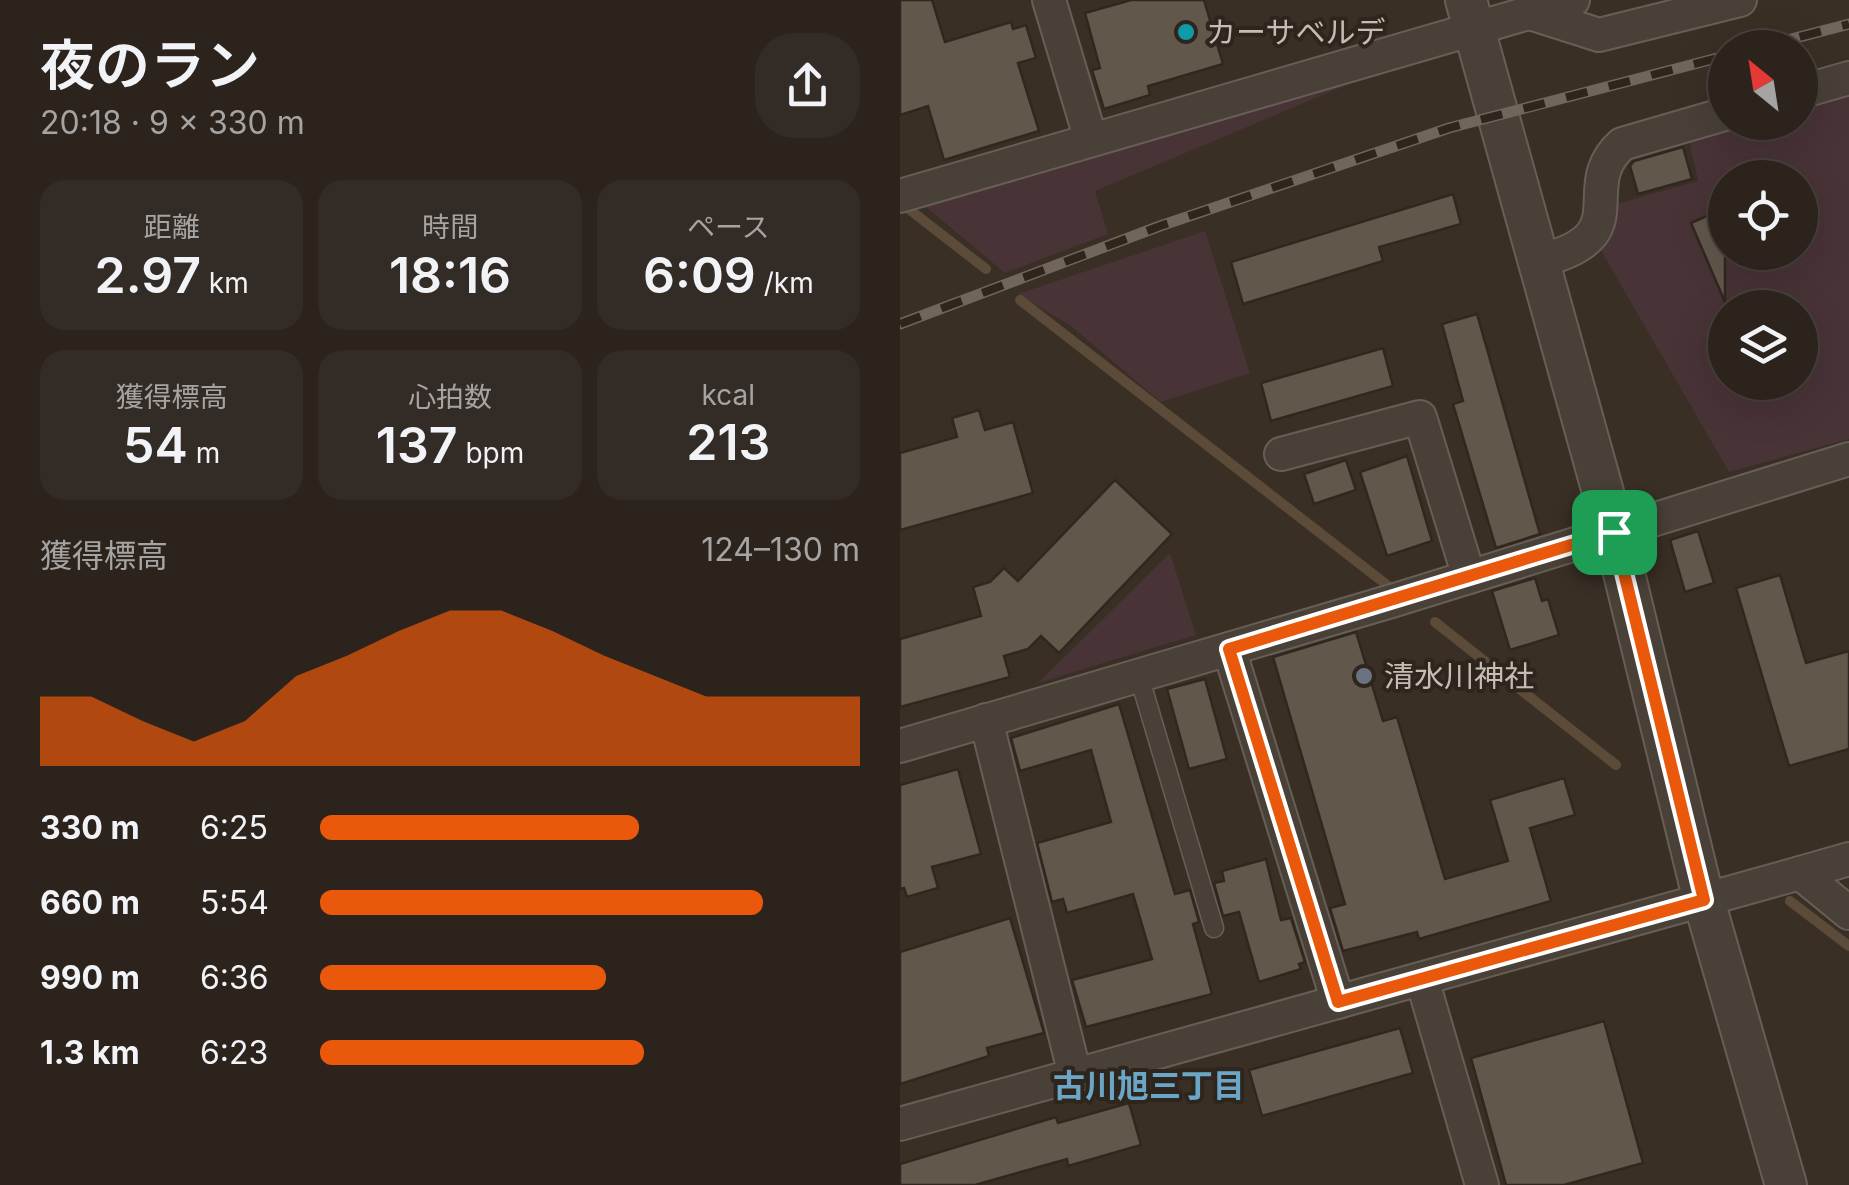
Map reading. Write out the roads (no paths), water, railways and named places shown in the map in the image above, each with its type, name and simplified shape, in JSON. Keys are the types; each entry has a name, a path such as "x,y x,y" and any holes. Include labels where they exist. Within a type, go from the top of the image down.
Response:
{"street":[{"path":"1049,0 1091,140"},
{"path":"915,192 1091,140 1470,15 1530,13 1573,0"},
{"path":"1530,13 1599,36 1740,0"},
{"path":"1470,15 1614,532 1704,900 1786,1185"},
{"path":"1818,87 1849,78"},
{"path":"1538,261 1569,254 1584,245 1592,234 1600,216 1603,170 1609,155 1622,144 1708,119"},
{"path":"1282,454 1420,417 1469,577"},
{"path":"900,746 1408,596 1849,459"},
{"path":"1229,649 1338,1002"},
{"path":"986,720 1075,1075"},
{"path":"900,1124 1849,859"},
{"path":"1800,874 1849,913"},
{"path":"1422,979 1482,1185"}],"lane":[{"path":"1139,676 1214,928"}],"waterway":[{"path":"901,203 986,269"},
{"path":"1020,300 1387,585"},
{"path":"1435,622 1616,765"},
{"path":"1790,901 1849,946"}],"railway":[{"path":"1818,32 1849,24"},
{"path":"900,324 1160,226 1449,128 1708,60"}],"place":[{"name":"カーサベルデ","path":"1186,32"},
{"name":"清水川神社","path":"1364,676"}],"district":[{"name":"古川旭三丁目","path":"1149,1085"}]}
